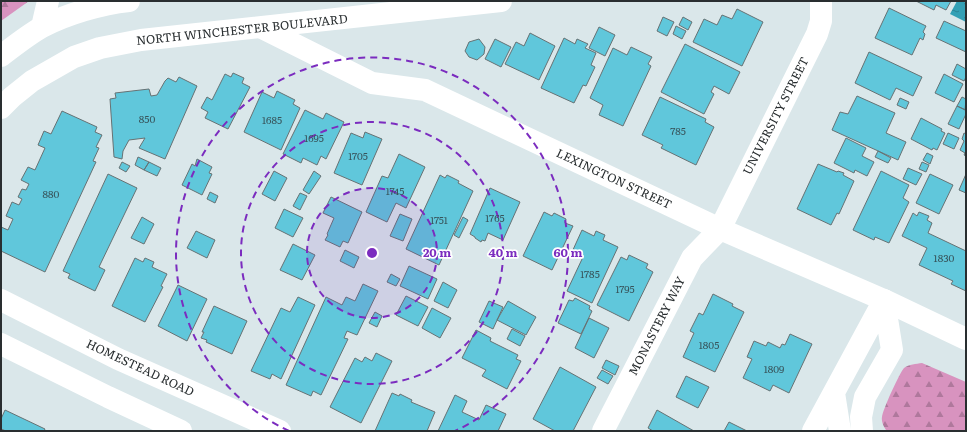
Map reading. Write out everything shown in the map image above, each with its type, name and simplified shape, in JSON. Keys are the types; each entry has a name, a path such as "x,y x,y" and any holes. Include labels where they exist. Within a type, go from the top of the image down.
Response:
{"main road":[{"path":"42,27 48,1"},
{"path":"1,56 42,27 66,17 115,3 129,1"},
{"name":"NORTH WINCHESTER BOULEVARD","path":"1,108 32,81 74,57 100,48 141,40 501,1"},
{"name":"UNIVERSITY STREET","path":"720,229 817,34 821,21 821,1"},
{"name":"LEXINGTON STREET","path":"262,28 372,83 425,90 720,229 884,300 966,339"},
{"name":"MONASTERY WAY","path":"603,431 692,258 720,229"},
{"name":"HOMESTEAD ROAD","path":"1,300 118,359 280,431"},
{"path":"813,431 884,300"},
{"path":"862,431 861,417 865,396 892,350 884,300"},
{"path":"1,344 181,431"},
{"path":"834,393 840,431"}],"green space":[{"path":"1,1 29,1 1,21"},
{"path":"922,363 966,382 966,431 887,431 885,428 882,420 883,413 902,371 904,368 913,364"}],"water":[{"path":"957,1 964,1 966,4 966,22 950,14"}],"building":[{"path":"916,1 951,1 946,10 936,5 934,10"},
{"path":"889,8 926,26 923,32 925,34 923,40 920,38 912,55 875,38"},
{"path":"737,9 763,22 742,66 693,42 704,19 717,25 722,15 732,19"},
{"path":"663,17 674,22 667,36 657,31"},
{"path":"683,17 692,22 688,30 679,25"},
{"path":"944,21 966,31 966,52 936,38"},
{"path":"676,26 686,31 682,39 673,34"},
{"path":"599,27 615,35 605,56 589,48"},
{"path":"530,33 555,46 539,80 505,64 516,42 524,46"},
{"path":"564,38 575,44 577,39 588,44 585,48 596,53 591,65 595,67 586,86 583,85 574,103 541,88"},
{"path":"479,39 485,47 484,54 477,60 469,57 465,51 469,42"},
{"path":"495,39 511,47 501,67 485,59"},
{"path":"685,44 740,72 729,94 714,86 711,92 714,94 704,114 661,92"},
{"path":"631,47 652,57 648,64 651,66 623,126 599,115 603,105 590,98 613,48 627,55"},
{"path":"869,52 922,77 913,96 896,88 890,100 855,83"},
{"path":"957,64 966,69 966,77 964,81 952,75"},
{"path":"233,73 244,78 242,83 250,87 228,129 205,118 208,112 201,108 207,97 212,100 225,74 231,77"},
{"path":"944,74 963,84 954,102 935,93"},
{"path":"179,77 197,86 165,159 139,148 145,138 129,140 123,151 122,159 114,157 110,99 116,98 115,93 149,89 151,96 157,95 168,78 176,82"},
{"path":"277,91 295,100 293,104 300,108 281,150 244,132 262,92 274,98"},
{"path":"857,96 895,113 886,133 906,142 898,160 832,130 840,112 848,114"},
{"path":"660,97 706,119 705,122 714,127 696,165 661,148 663,145 642,135"},
{"path":"962,97 966,99 965,110 957,106"},
{"path":"900,98 909,102 906,109 897,105"},
{"path":"957,106 966,110 966,114 959,129 948,124"},
{"path":"305,110 323,119 326,113 344,122 326,159 321,156 317,165 303,158 301,163 283,154"},
{"path":"62,111 97,127 95,132 102,135 96,147 99,148 93,161 96,162 45,272 1,251 1,227 8,230 13,219 6,216 12,202 19,205 22,199 18,197 22,189 26,190 29,184 21,180 28,167 35,170 45,148 38,145 44,131 51,134"},
{"path":"921,118 942,129 941,131 945,133 937,150 933,148 932,150 911,139"},
{"path":"365,132 382,139 362,185 334,173 351,133 363,138"},
{"path":"948,133 959,138 954,149 943,144"},
{"path":"964,133 966,134 966,156 964,155 965,153 960,150 964,141 962,139"},
{"path":"846,138 866,148 862,156 874,162 867,176 855,170 854,173 834,163"},
{"path":"878,151 891,158 888,163 875,157"},
{"path":"927,153 933,156 930,164 923,160"},
{"path":"399,154 425,167 406,208 396,203 387,222 366,212 382,176 388,178"},
{"path":"138,157 149,162 144,170 135,165"},
{"path":"197,159 212,167 209,173 212,174 202,195 182,185 192,164 195,166"},
{"path":"122,162 130,166 126,172 119,168"},
{"path":"149,162 161,168 157,176 144,170"},
{"path":"922,162 929,165 926,172 919,169"},
{"path":"818,164 837,172 844,173 843,175 854,181 839,214 837,213 831,225 797,209"},
{"path":"908,168 922,174 916,185 903,179"},
{"path":"274,171 287,178 275,201 262,194"},
{"path":"314,171 321,176 309,194 303,190"},
{"path":"881,171 909,185 903,198 909,202 889,243 875,237 874,240 853,230"},
{"path":"108,174 137,188 99,267 105,270 95,291 68,278 70,274 63,271"},
{"path":"930,174 953,185 939,214 916,203"},
{"path":"966,174 966,193 959,190"},
{"path":"440,175 445,178 447,175 473,191 439,265 406,249"},
{"path":"490,188 520,202 503,240 488,233 485,241 482,240 481,242 470,234"},
{"path":"210,192 218,196 215,203 207,199"},
{"path":"300,193 307,196 300,210 293,206"},
{"path":"331,197 362,212 348,243 343,241 340,247 325,240 334,218 323,213"},
{"path":"284,209 303,218 293,237 275,228"},
{"path":"544,212 552,216 554,213 566,219 565,223 573,226 552,270 523,256"},
{"path":"919,212 929,216 927,220 932,223 928,233 966,251 966,291 951,284 953,281 919,265 927,248 902,236 913,213 917,216"},
{"path":"400,214 412,219 403,241 390,236"},
{"path":"142,217 154,224 144,244 131,238"},
{"path":"463,217 468,220 459,238 454,235"},
{"path":"582,230 594,236 596,231 605,235 603,240 618,247 592,303 567,291 583,257 572,252"},
{"path":"196,231 215,240 207,258 187,248"},
{"path":"293,244 315,255 302,280 280,270"},
{"path":"345,250 359,257 354,268 340,261"},
{"path":"629,255 648,264 646,268 653,272 629,321 597,305 621,257 627,260"},
{"path":"135,258 143,262 145,258 154,262 152,267 167,274 161,286 163,287 145,322 112,306"},
{"path":"409,266 437,279 428,299 400,286"},
{"path":"391,274 400,279 396,286 387,282"},
{"path":"443,282 457,290 448,308 434,301"},
{"path":"363,284 378,291 357,335 347,331 344,338 348,339 321,395 313,391 311,396 286,385 326,297 342,305 346,297 355,301"},
{"path":"178,285 207,299 187,341 158,326"},
{"path":"713,294 733,304 732,306 744,312 715,372 683,357 694,333 690,331 699,313 703,315"},
{"path":"406,296 428,307 418,326 396,315"},
{"path":"298,297 315,305 281,379 272,374 270,379 251,371 281,308 290,312"},
{"path":"575,298 590,306 589,309 592,311 581,334 558,323 569,300 573,301"},
{"path":"489,301 503,307 493,329 479,322"},
{"path":"508,301 536,317 526,335 497,320"},
{"path":"214,306 247,321 232,354 206,342 207,340 201,338 204,332 202,332"},
{"path":"432,308 451,318 440,338 422,328"},
{"path":"375,312 382,316 377,327 369,323"},
{"path":"589,318 609,328 594,358 575,348"},
{"path":"512,329 525,336 520,346 507,339"},
{"path":"476,330 491,338 490,341 518,355 516,359 521,361 507,389 482,376 486,370 462,358"},
{"path":"790,334 812,344 789,393 773,385 770,391 743,378 752,359 747,357 754,341 766,346 768,342 780,348 782,344 785,345"},
{"path":"376,353 392,361 361,423 330,407 355,358 362,362 365,357 372,361"},
{"path":"606,360 619,366 615,375 602,368"},
{"path":"560,367 596,387 573,431 555,431 533,419"},
{"path":"602,370 613,376 608,384 597,378"},
{"path":"686,376 709,387 698,408 676,397"},
{"path":"392,393 399,396 400,394 412,400 411,402 435,412 427,431 375,431"},
{"path":"455,395 467,401 462,412 479,420 486,405 506,414 498,431 438,431"},
{"path":"5,410 45,429 44,431 6,431 1,429 1,419"},
{"path":"657,410 694,431 653,431 648,428"},
{"path":"729,422 747,431 724,431"}]}
